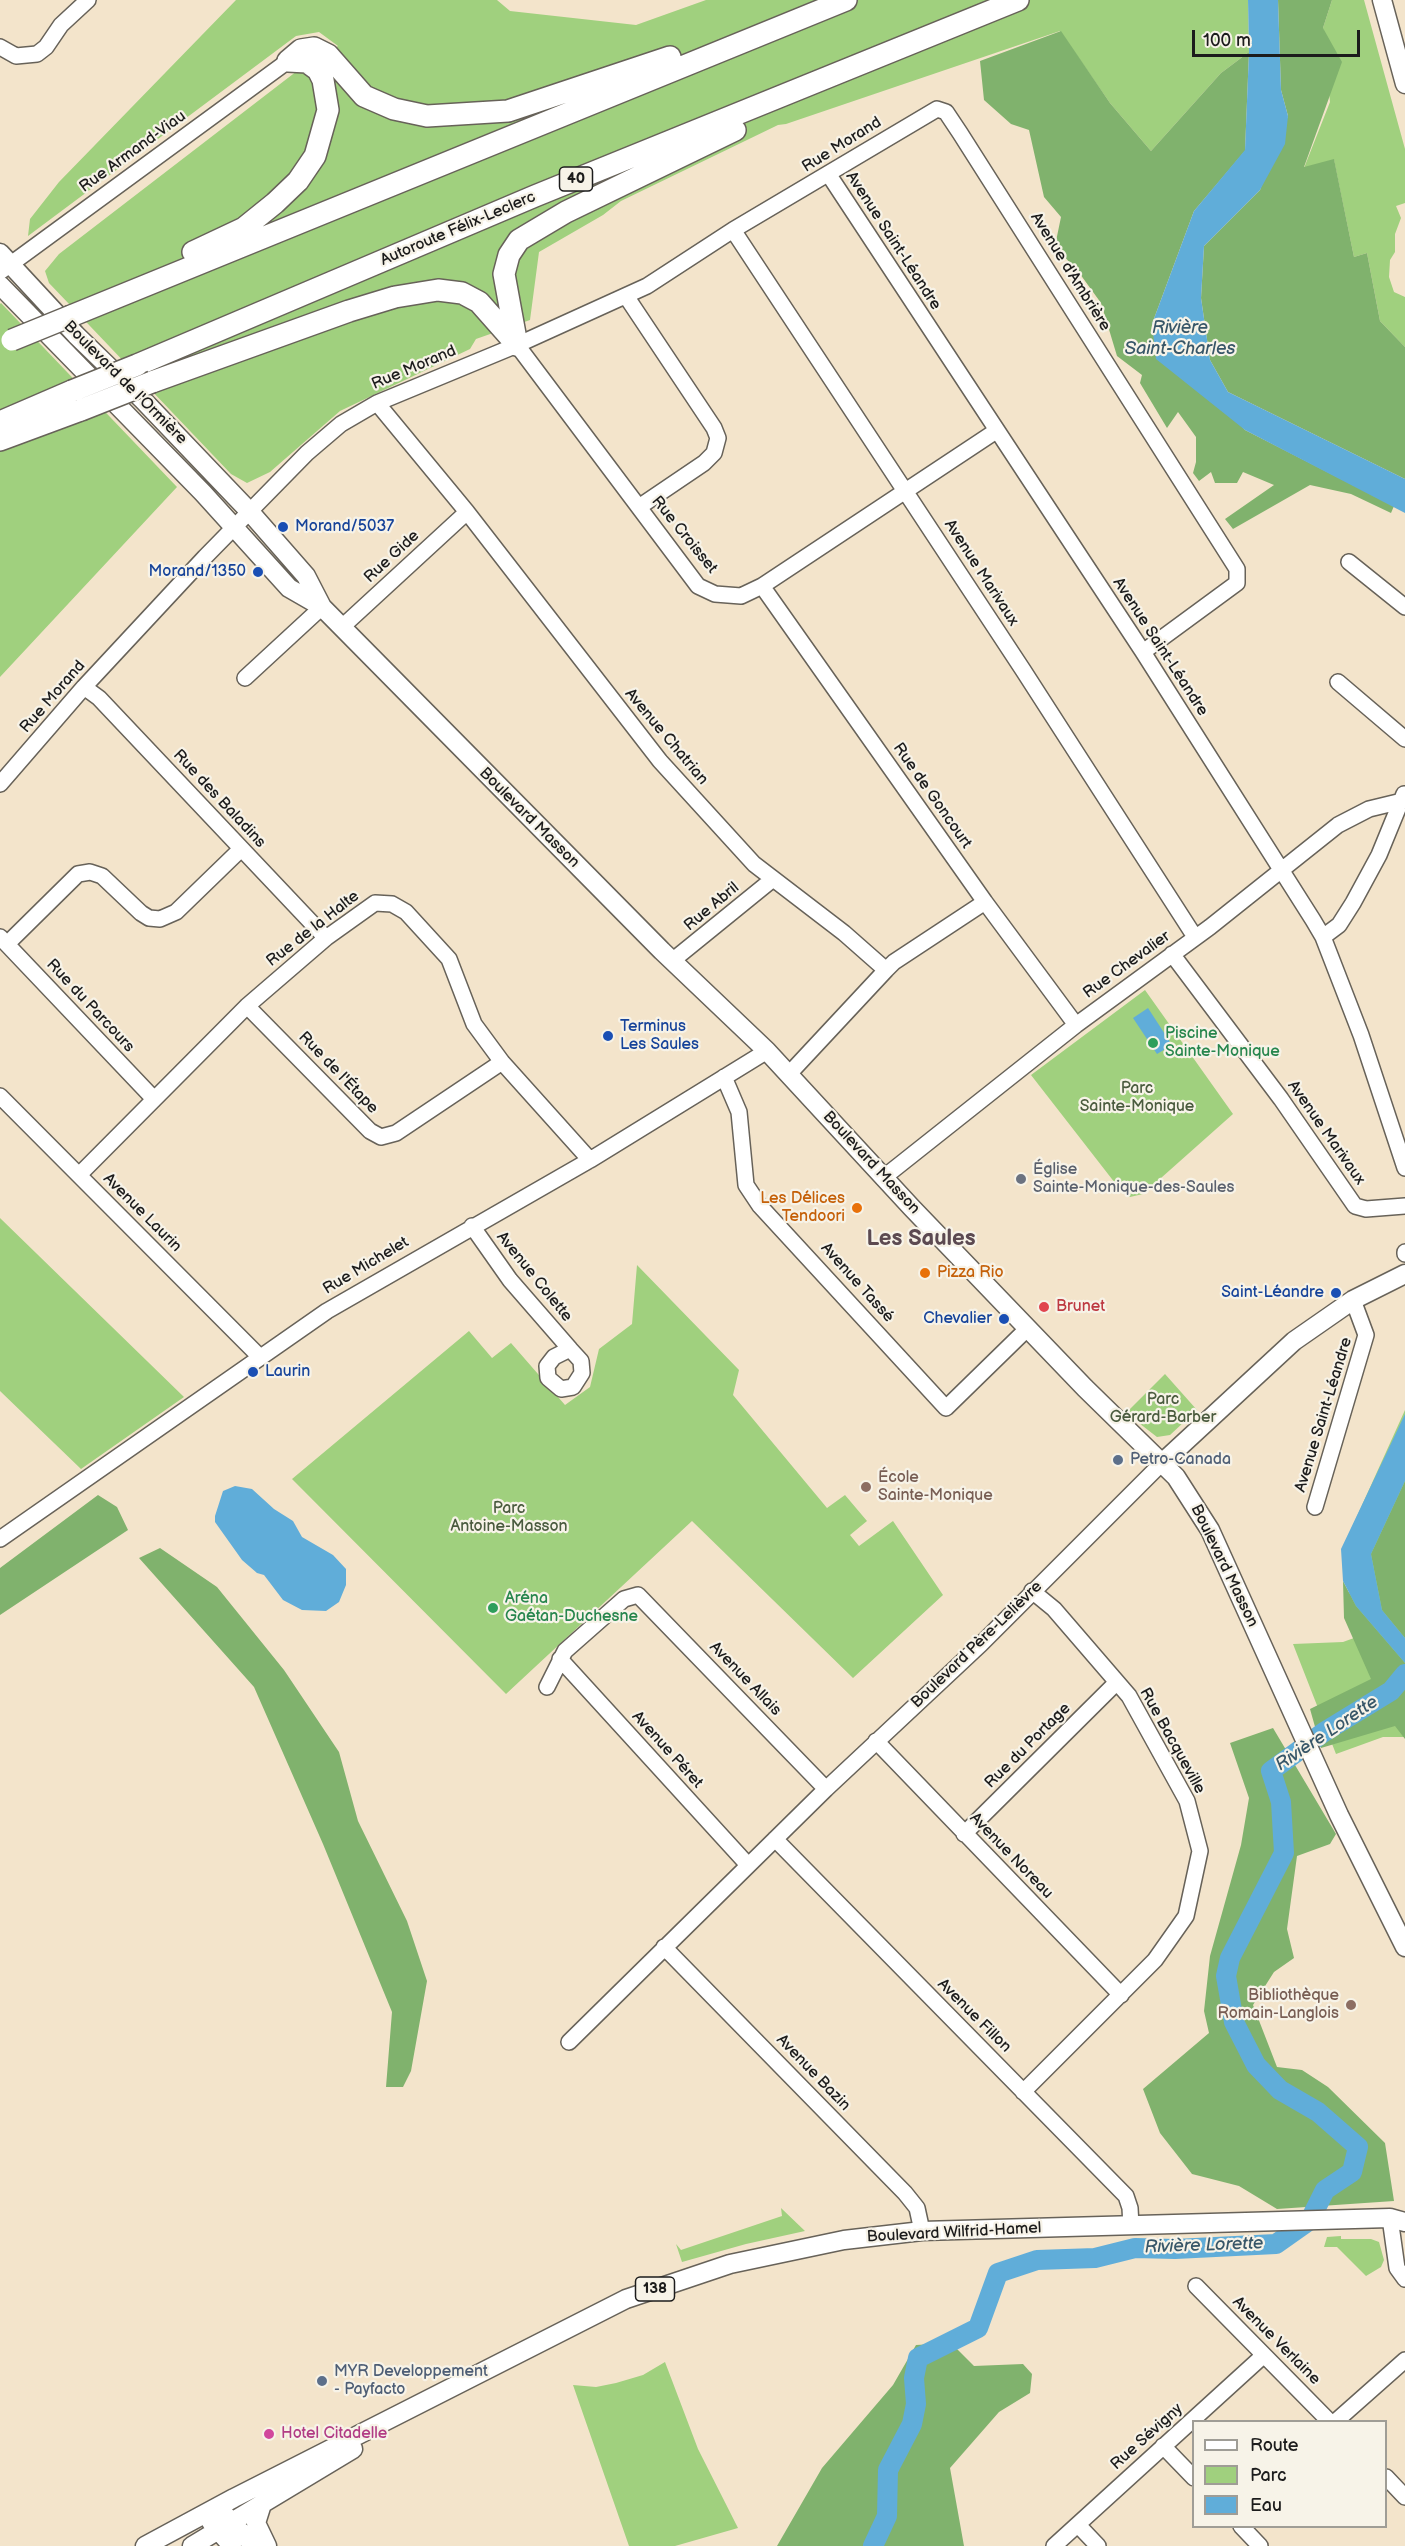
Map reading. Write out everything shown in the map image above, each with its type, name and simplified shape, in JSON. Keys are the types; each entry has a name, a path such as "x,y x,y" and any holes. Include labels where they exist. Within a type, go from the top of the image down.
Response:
{"highway":[{"path":"288,61 301,50 314,48 328,55 364,96 394,109 428,116 499,112 569,93 831,0"},
{"path":"6,343 846,0"},
{"name":"Autoroute Félix-Leclerc","path":"0,422 76,401 137,365 535,196 1018,0"},
{"path":"517,345 504,274 509,255 519,240 566,212 693,149 995,11"},
{"path":"70,316 94,300 244,228 298,181 315,156 324,134 328,110 327,93 318,70 307,62 288,61"},
{"path":"0,440 76,401 152,382 349,311 395,297 438,290 462,293 479,302 517,345"}],"main road":[{"path":"1382,0 1405,84"},
{"name":"Boulevard de l'Ormière","path":"4,263 143,400 249,512"},
{"name":"Boulevard de l'Ormière","path":"0,285 234,528"},
{"name":"Boulevard Masson","path":"249,512 306,576 322,607"},
{"name":"Boulevard Masson","path":"234,528 289,588 322,607 672,961 767,1051 883,1178 1186,1490 1210,1530 1377,1895 1405,1947"},
{"name":"Boulevard Père-Lelièvre","path":"1162,1463 1294,1341 1353,1300 1405,1274"},
{"name":"Boulevard Wilfrid-Hamel","path":"145,2546 212,2509 607,2309 670,2283 784,2251 844,2240 922,2231 1295,2222 1400,2217"},
{"name":"Boulevard Wilfrid-Hamel","path":"192,2546 335,2462 409,2411"},
{"path":"262,2504 256,2523 267,2546"},
{"path":"212,2509 232,2546"},
{"path":"224,2528 254,2546"}],"street":[{"path":"0,47 16,56 37,54 46,47 61,25 88,0"},
{"name":"Rue Armand-Viau","path":"4,263 288,61"},
{"name":"Rue Morand","path":"0,784 84,687 249,512 332,431 377,403 517,345 626,296 937,109"},
{"name":"Avenue d'Ambrière","path":"937,109 946,112 960,133 1237,569 1237,583 1143,652"},
{"name":"Avenue Saint-Léandre","path":"829,175 1143,652 1323,937 1361,1035 1405,1168"},
{"name":"Avenue Marivaux","path":"734,230 1195,937"},
{"path":"626,296 714,428 718,438 714,453 704,463 639,507"},
{"name":"Rue Croisset","path":"517,345 698,586 715,594 741,596 762,586 905,489 996,431"},
{"name":"Avenue Chatrian","path":"377,403 467,512 660,762 754,864 844,933 886,970"},
{"name":"Rue Gide","path":"342,627 467,512"},
{"path":"1349,562 1405,607"},
{"name":"Rue de Goncourt","path":"762,586 985,902 1076,1025"},
{"path":"245,678 322,607"},
{"path":"1338,682 1405,739"},
{"name":"Rue des Baladins","path":"84,687 99,698 326,938"},
{"path":"1323,937 1339,925 1353,903 1379,855 1404,796"},
{"name":"Rue Chevalier","path":"883,1178 1076,1025 1195,937 1280,869 1353,816 1404,796"},
{"path":"3,941 78,874 90,872 102,876 141,913 149,918 160,919 176,912 241,849"},
{"name":"Rue Abril","path":"672,961 773,879"},
{"path":"789,1074 894,962 985,902"},
{"name":"Rue de la Halte","path":"79,1175 247,1006 326,938 375,903 392,904 406,912 449,959 474,1024 502,1062 590,1160"},
{"name":"Rue du Parcours","path":"3,941 154,1099"},
{"name":"Avenue Marivaux","path":"1172,954 1281,1099 1355,1206 1366,1209 1405,1206"},
{"name":"Rue de l'Étape","path":"247,1006 370,1131 381,1137 396,1133 502,1062"},
{"name":"Rue Michelet","path":"0,1539 259,1356 327,1311 590,1160 767,1051"},
{"name":"Avenue Tassé","path":"724,1077 739,1112 746,1185 755,1199 946,1408 1028,1328"},
{"name":"Avenue Laurin","path":"0,1096 259,1356"},
{"name":"Avenue Colette","path":"472,1226 510,1280 570,1349"},
{"name":"Avenue Saint-Léandre","path":"1315,1507 1366,1335 1353,1300"},
{"name":"Boulevard Père-Lelièvre","path":"569,2042 826,1789 981,1644 1162,1463"},
{"name":"Rue Bacqueville","path":"1023,2092 1155,1960 1186,1916 1200,1851 1187,1801 1129,1696 1054,1609 1032,1592"},
{"name":"Avenue Allais","path":"560,1659 586,1631 624,1599 638,1595 826,1789"},
{"path":"547,1687 560,1659"},
{"name":"Avenue Péret","path":"560,1659 748,1865"},
{"name":"Rue du Portage","path":"964,1834 1116,1683"},
{"name":"Avenue Noreau","path":"876,1741 1121,1995"},
{"name":"Avenue Fillon","path":"775,1839 1126,2196 1130,2208 1131,2226"},
{"name":"Avenue Bazin","path":"664,1947 905,2193 917,2208 922,2231"},
{"path":"1400,2217 1397,2268 1405,2279"},
{"name":"Avenue Verlaine","path":"1196,2286 1329,2420"},
{"name":"Rue Sévigny","path":"1054,2546 1264,2355"},
{"path":"1336,2420 1405,2360"},
{"path":"1163,2446 1192,2476"},
{"path":"1387,2478 1405,2497"},
{"path":"1078,2525 1098,2546"},
{"path":"1243,2528 1260,2546"}],"green space":[{"path":"236,0 497,0 510,11 636,25 706,0 1248,0 1249,52 1221,73 1151,151 1110,103 1060,31 778,125 621,201 603,215 539,252 530,320 476,339 470,349 340,411 270,472 247,483 231,474 49,283 45,271 59,254 297,71 338,46 319,32 296,36 28,236 30,219 59,182"},
{"path":"1278,0 1332,0 1323,28 1342,62 1304,167 1334,159 1354,257 1367,253 1380,321 1405,347 1405,479 1228,392 1210,360 1201,298 1204,246 1260,190 1288,116 1281,90"},
{"path":"1332,0 1364,0 1405,149 1405,203 1396,206 1401,218 1395,234 1395,252 1390,260 1389,277 1394,292 1405,297 1405,347 1380,321 1367,253 1354,257 1334,160 1304,168 1330,102 1323,28"},
{"path":"1061,31 1110,103 1151,151 1221,73 1249,52 1245,151 1194,211 1152,324 1245,430 1394,506 1391,513 1351,494 1310,485 1233,529 1225,519 1274,485 1243,472 1237,483 1215,483 1211,472 1199,481 1193,473 1196,462 1196,437 1178,412 1167,428 1140,383 1142,375 1117,356 1101,303 1080,274 1055,246 1061,217 1044,197 1029,130 1011,124 984,100 980,61"},
{"path":"0,304 177,487 0,677"},
{"name":"Parc Sainte-Monique","path":"1145,990 1233,1114 1143,1194 1130,1197 1122,1192 1031,1075"},
{"path":"0,1218 184,1397 81,1469 0,1391"},
{"name":"Parc Antoine-Masson","path":"637,1265 739,1370 733,1395 827,1508 845,1495 867,1521 850,1535 859,1546 893,1521 943,1595 853,1678 692,1521 506,1694 292,1479 469,1331 492,1358 511,1343 565,1405 590,1387 599,1349 632,1324"},
{"name":"Parc Gérard-Barber","path":"1165,1374 1197,1410 1170,1435 1157,1437 1126,1413"},
{"path":"1405,1410 1405,1737 1383,1737 1336,1754 1293,1644 1343,1642 1354,1638 1344,1545"},
{"path":"1405,1481 1405,1638 1382,1610 1371,1554"},
{"path":"98,1495 117,1507 128,1530 0,1615 0,1568"},
{"path":"160,1548 217,1587 284,1670 339,1752 358,1821 407,1921 427,1981 411,2071 403,2087 386,2087 392,2012 323,1844 254,1687 139,1558"},
{"path":"1343,1581 1356,1606 1405,1663 1405,1739 1395,1726 1321,1748 1310,1709 1371,1679 1344,1618"},
{"path":"1273,1728 1336,1834 1330,1844 1297,1856 1287,1929 1294,1958 1274,1972 1253,2005 1277,2067 1302,2070 1328,2087 1385,2143 1394,2201 1277,2209 1239,2186 1192,2174 1160,2133 1143,2089 1209,2033 1204,2011 1210,1956 1241,1845 1249,1798 1230,1743"},
{"path":"781,2208 805,2231 746,2244 682,2262 676,2244 681,2250 782,2216"},
{"path":"1341,2236 1341,2239 1371,2239 1379,2242 1384,2260 1381,2267 1366,2276 1337,2247 1324,2247 1327,2237"},
{"path":"951,2343 974,2366 1023,2364 1032,2374 1030,2393 999,2412 950,2468 964,2546 777,2546 822,2468 893,2385 916,2345"},
{"path":"665,2362 698,2449 738,2528 675,2546 629,2546 573,2385 596,2387 616,2383 643,2375"}],"water":[{"name":"Rivière Saint-Charles","path":"1248,0 1278,0 1281,90 1288,116 1285,144 1260,190 1204,246 1201,298 1210,360 1228,392 1405,479 1405,513 1245,430 1156,359 1152,324 1194,211 1245,150 1249,52"},
{"path":"1148,1008 1172,1045 1157,1054 1133,1018"},
{"path":"1405,1414 1405,1481 1371,1554 1382,1610 1405,1638 1405,1663 1356,1606 1343,1581 1341,1549"},
{"path":"235,1486 252,1489 274,1509 293,1521 302,1537 333,1555 346,1569 346,1585 339,1602 326,1611 302,1610 283,1600 264,1575 257,1573 242,1560 215,1522 223,1491"}],"waterway":[{"name":"Rivière Lorette","path":"873,2546 887,2516 888,2470 912,2424 916,2404 914,2378 918,2358 978,2328 998,2273 1037,2260 1095,2258 1135,2248 1175,2249 1276,2244 1310,2220 1325,2190 1352,2172 1358,2147 1318,2112 1280,2090 1256,2065 1234,2022 1226,1976 1230,1958 1284,1853 1281,1802 1271,1771 1324,1732 1391,1691 1405,1674"}],"place":[{"name":"Morand/5037","path":"283,527"},
{"name":"Morand/1350","path":"258,572"},
{"name":"Terminus Les Saules","path":"608,1036"},
{"name":"Piscine Sainte-Monique","path":"1153,1043"},
{"name":"Église Sainte-Monique-des-Saules","path":"1021,1179"},
{"name":"Les Délices Tendoori","path":"857,1208"},
{"name":"Pizza Rio","path":"925,1273"},
{"name":"Saint-Léandre","path":"1336,1293"},
{"name":"Brunet","path":"1044,1307"},
{"name":"Chevalier","path":"1004,1319"},
{"name":"Laurin","path":"253,1372"},
{"name":"Petro-Canada","path":"1118,1460"},
{"name":"École Sainte-Monique","path":"866,1487"},
{"name":"Aréna Gaétan-Duchesne","path":"493,1608"},
{"name":"Bibliothèque Romain-Langlois","path":"1351,2005"},
{"name":"MYR Developpement - Payfacto","path":"322,2381"},
{"name":"Hotel Citadelle","path":"269,2434"}],"district":[{"name":"Les Saules","path":"921,1239"}]}
